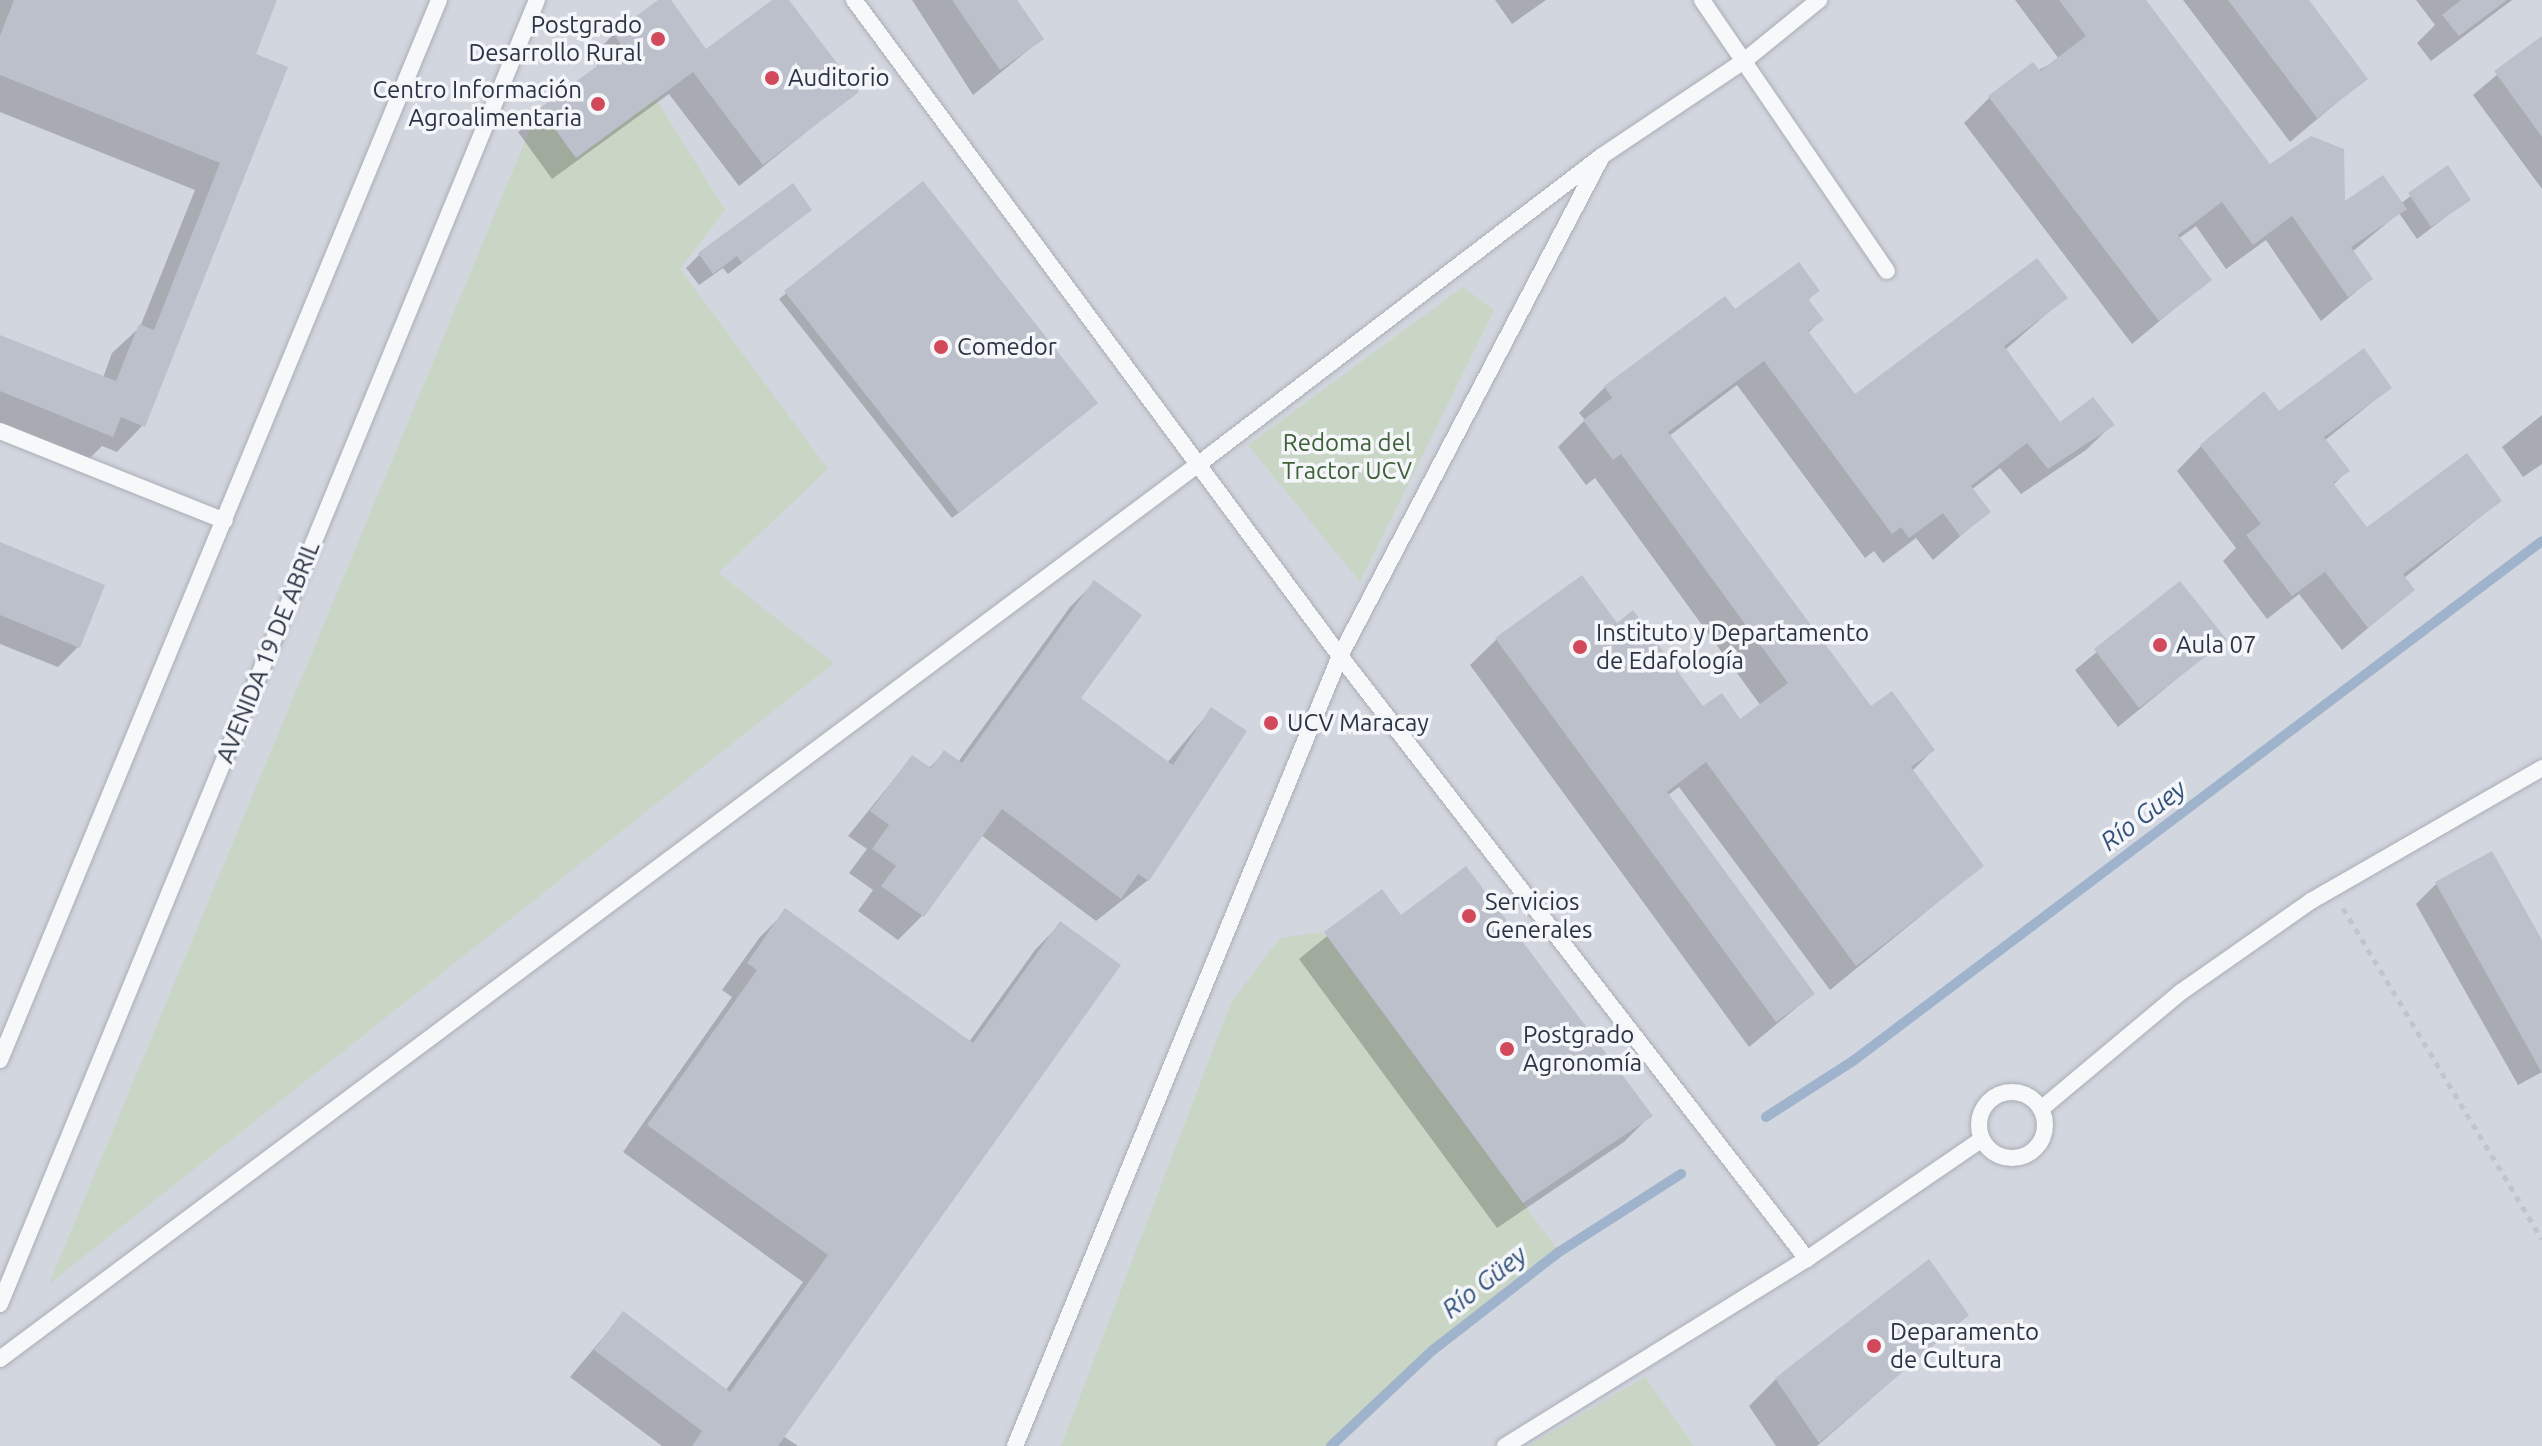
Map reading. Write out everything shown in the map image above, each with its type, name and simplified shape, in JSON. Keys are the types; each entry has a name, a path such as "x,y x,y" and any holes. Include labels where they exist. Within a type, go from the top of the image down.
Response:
{"lane":[{"path":"0,1060 439,0"},
{"name":"AVENIDA 19 DE ABRIL","path":"0,1304 537,0"},
{"path":"854,0 1340,656 1807,1259"},
{"path":"1702,0 1887,271"},
{"path":"0,1359 1200,463 1602,156 1744,61 1819,0"},
{"path":"1015,1446 1340,656 1602,156"},
{"path":"0,431 225,521"},
{"path":"2041,1109 2181,992 2331,889 2542,768"},
{"path":"2020,1093 2041,1109 2043,1135 2026,1155 2000,1157 1982,1139 1980,1115 1996,1096 2020,1093"},
{"path":"1505,1446 1807,1259 1982,1139"}],"path":[{"path":"2331,889 2542,1239"}],"shaded area":[{"name":"UCV Maracay","path":"0,0 2542,0 2542,1446 0,1446"}],"green space":[{"path":"656,99 725,210 680,269 828,469 718,573 834,663 49,1284 539,108 576,158"},
{"name":"Redoma del Tractor UCV","path":"1463,287 1494,310 1360,582 1248,445"},
{"path":"1323,932 1559,1252 1433,1350 1331,1446 1061,1446 1231,1003 1280,938"},
{"path":"1645,1377 1694,1446 1528,1446"}],"building":[{"path":"14,0 277,0 256,54 288,67 145,427 121,417 113,437 0,391 0,335 116,381 139,324 154,330 220,163 0,75 0,36"},
{"path":"658,0 671,0 706,49 772,0 789,0 859,92 763,165 693,72 576,158 540,108 623,47 613,33"},
{"path":"952,0 1017,0 1044,39 1000,70"},
{"path":"2059,0 2146,0 2270,164 2311,136 2344,149 2345,201 2383,175 2407,209 2351,247 2373,279 2348,297 2292,216 2253,245 2222,202 2178,235 2212,280 2159,321 1988,96 2033,62 2040,71 2086,36"},
{"path":"2228,0 2309,0 2368,79 2317,118"},
{"path":"2461,0 2507,0 2459,36 2442,15"},
{"path":"2542,36 2542,137 2494,71"},
{"path":"2448,165 2471,200 2431,227 2408,193"},
{"name":"Comedor","path":"923,181 1098,403 959,513 784,291"},
{"path":"793,183 812,210 742,263 737,256 713,274 698,253"},
{"name":"Instituto y Departamento de Edafología","path":"2037,258 2068,298 2004,346 2060,422 2093,397 2115,425 2048,469 2027,443 1971,486 1991,512 1960,536 1943,513 1909,538 1901,527 1892,534 1764,361 1668,432 1871,706 1892,691 1935,750 1911,767 1984,866 1856,966 1706,762 1667,792 1815,994 1776,1022 1495,638 1582,575 1617,623 1633,610 1703,706 1722,693 1740,719 1788,683 1621,454 1613,460 1583,420 1612,398 1604,386 1725,296 1735,309 1799,262 1820,291 1808,299 1824,320 1808,331 1855,394"},
{"path":"2364,348 2392,388 2324,437 2350,471 2333,483 2367,527 2467,453 2502,501 2403,574 2415,590 2368,628 2325,572 2292,596 2246,535 2261,524 2200,445 2264,391 2279,411"},
{"path":"0,542 105,585 80,648 0,615"},
{"path":"1094,580 1142,615 1081,698 1173,765 1211,707 1247,731 1149,881 1138,874 1121,899 1002,809 924,917 881,886 896,866 872,849 889,825 870,811 912,755 931,768 944,750 962,763"},
{"name":"Aula 07","path":"2180,581 2227,640 2139,708 2094,649"},
{"path":"2492,851 2542,940 2542,1073 2435,882"},
{"name":"Postgrado Agronomía","path":"1466,866 1653,1116 1523,1203 1324,932 1382,889 1401,915"},
{"path":"785,908 973,1043 1060,921 1121,965 778,1446 692,1446 702,1431 594,1350 623,1311 730,1392 828,1255 647,1125 757,970 747,963"},
{"name":"Deparamento de Cultura","path":"1929,1259 1969,1315 1819,1443 1775,1378"}],"waterway":[{"name":"Río Guey","path":"1766,1117 1853,1061 2542,541"},
{"name":"Río Güey","path":"1331,1446 1433,1350 1559,1252 1681,1174"}],"place":[{"name":"Postgrado Desarrollo Rural","path":"658,39"},
{"name":"Auditorio","path":"772,78"},
{"name":"Centro Información Agroalimentaria","path":"598,104"},
{"name":"Comedor","path":"941,347"},
{"name":"Aula 07","path":"2160,645"},
{"name":"Instituto y Departamento de Edafología","path":"1580,647"},
{"name":"UCV Maracay","path":"1271,723"},
{"name":"Servicios Generales","path":"1469,916"},
{"name":"Postgrado Agronomía","path":"1507,1049"},
{"name":"Deparamento de Cultura","path":"1874,1346"}]}
